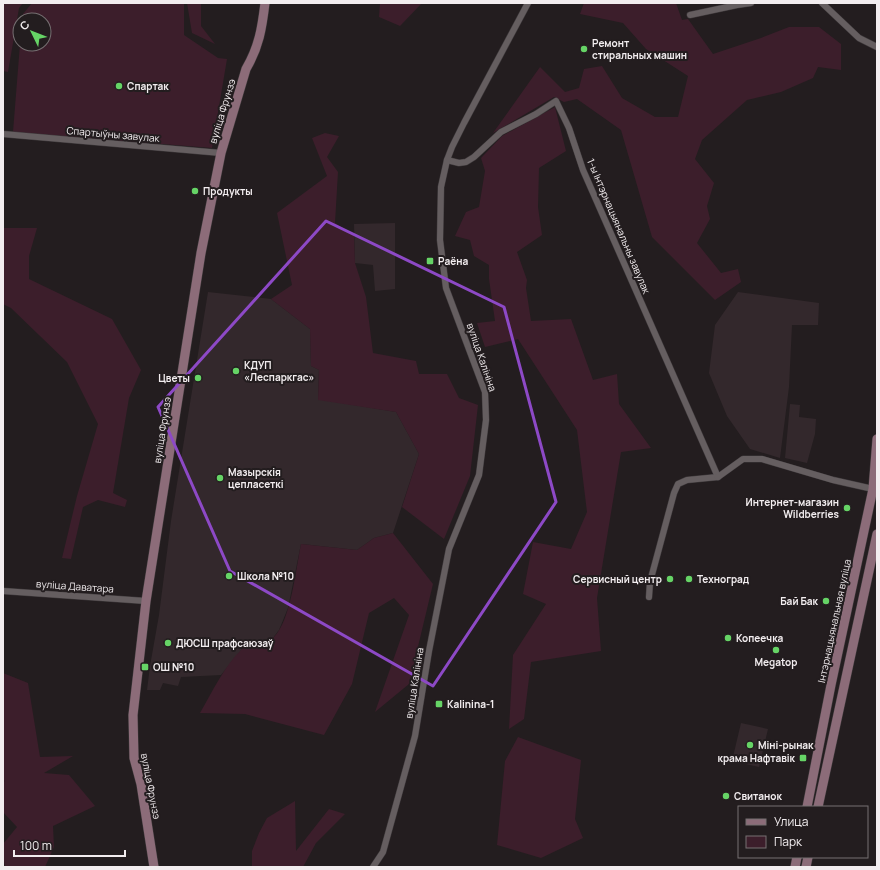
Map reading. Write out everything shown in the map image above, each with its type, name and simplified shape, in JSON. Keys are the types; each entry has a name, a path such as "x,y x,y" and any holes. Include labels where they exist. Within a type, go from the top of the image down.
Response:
{"street":[{"name":"вуліца Фрунзэ","path":"154,867 141,784 134,758 133,715 146,601 200,261 221,153 246,68 253,57 261,32 265,3"},
{"name":"вуліца Калініна","path":"373,867 383,852 415,736 429,651 449,549 479,475 486,420 485,392 446,288 440,240 441,187 447,160 464,122 528,3"},
{"path":"690,16 751,3"},
{"path":"822,3 859,38 877,47"},
{"name":"1-ы Інтэрнацыянальны завулак","path":"447,160 458,163 466,162 474,158 501,132 536,114 556,101 569,128 583,170 718,477"},
{"name":"Спартыўны завулак","path":"3,134 221,153"},
{"name":"Інтэрнацыянальная вуліца","path":"807,806 831,685 874,503 873,489 877,439"},
{"path":"649,597 650,582 674,493 678,484 687,480 718,477 743,459 762,459 833,480 873,489"},
{"path":"809,797 819,803 877,534"},
{"name":"вуліца Даватара","path":"3,591 146,601"}],"highlighted area":[{"path":"326,221 504,307 556,502 433,686 230,571 158,407"}],"shaded area":[{"path":"395,223 395,289 375,291 373,265 355,263 354,224"},
{"name":"КДУП «Леспаркгас»","path":"208,292 271,299 310,329 311,366 319,370 318,399 396,412 419,454 393,533 374,538 357,550 301,544 288,608 279,630 273,638 243,648 221,675 181,677 178,686 163,683 160,690 147,690 159,615 171,521"},
{"path":"738,292 819,303 818,325 792,325 789,387 780,458 750,449 727,416 709,373 715,325"},
{"path":"790,404 800,405 799,417 816,419 815,434 807,463 785,458"},
{"name":"Міні-рынак","path":"741,723 768,729 759,767 732,761"}],"green space":[{"path":"3,3 23,3 19,8 18,12 12,12 12,49 8,72 3,71"},
{"name":"Спартак","path":"32,3 184,3 184,35 218,58 227,59 212,148 13,132 19,52 52,52 52,12 25,12"},
{"path":"187,3 201,3 201,26 215,44 192,33"},
{"path":"380,3 422,3 400,26 379,17"},
{"path":"584,3 676,3 682,20 688,19 713,54 789,27 819,27 841,44 841,70 818,67 813,78 781,92 747,100 702,140 695,159 714,183 707,206 710,219 697,243 721,273 738,269 741,282 715,300 652,237 621,130 577,99 564,102 554,97 493,133 540,67 565,92 579,88 584,69 602,66 622,98 655,117 678,117 688,76 646,49 623,23 580,14"},
{"path":"555,107 566,151 539,168 538,207 542,235 517,252 527,280 526,288 531,321 571,319 593,380 617,374 619,404 651,448 621,452 597,598 601,651 531,662 524,719 509,729 513,655 546,604 523,594 533,542 571,549 587,512 577,430 518,339 485,347 477,323 495,321 489,279 489,265 474,256 470,240 455,236 466,212 479,207 485,171 481,158 502,136"},
{"path":"325,133 339,136 327,157 338,172 335,223 354,235 355,263 366,297 373,353 416,361 419,374 447,374 459,398 478,405 470,476 444,539 402,507 419,454 396,412 318,400 319,370 311,366 310,329 271,299 292,285 277,213 327,176 312,138"},
{"path":"3,228 37,228 29,256 29,279 112,319 141,370 129,398 113,493 127,500 125,507 98,500 83,507 71,559 62,558 77,496 98,424 67,362 11,308 3,304"},
{"path":"393,533 433,584 409,684 375,712 409,615 394,598 369,613 352,684 324,735 245,714 200,713 219,679 236,655 249,645 271,640 280,629 289,606 301,544 357,550 374,538"},
{"path":"3,673 28,683 40,757 73,756 44,773 69,775 95,806 53,826 54,847 45,867 5,867 3,844 17,827 3,812 3,782 5,781 3,780"},
{"path":"518,737 581,760 575,819 583,838 541,858 497,845 505,761"},
{"path":"295,801 296,851 329,809 345,814 316,843 303,867 252,867 252,851 267,818"}],"place":[{"name":"Ремонт стиральных машин","path":"584,49"},
{"name":"Спартак","path":"119,86"},
{"name":"Продукты","path":"195,191"},
{"name":"Раёна","path":"430,261"},
{"name":"КДУП «Леспаркгас»","path":"236,371"},
{"name":"Цветы","path":"198,378"},
{"name":"Мазырскія цепласеткі","path":"220,478"},
{"name":"Интернет-магазин Wildberries","path":"847,508"},
{"name":"Школа №10","path":"229,576"},
{"name":"Сервисный центр","path":"670,579"},
{"name":"Техноград","path":"689,579"},
{"name":"Бай Бак","path":"826,601"},
{"name":"Копеечка","path":"728,638"},
{"name":"ДЮСШ прафсаюзаў","path":"168,643"},
{"name":"Megatop","path":"776,650"},
{"name":"ОШ №10","path":"145,667"},
{"name":"Kalinina-1","path":"439,704"},
{"name":"Міні-рынак","path":"750,745"},
{"name":"крама Нафтавік","path":"803,758"},
{"name":"Свитанок","path":"726,796"}]}
